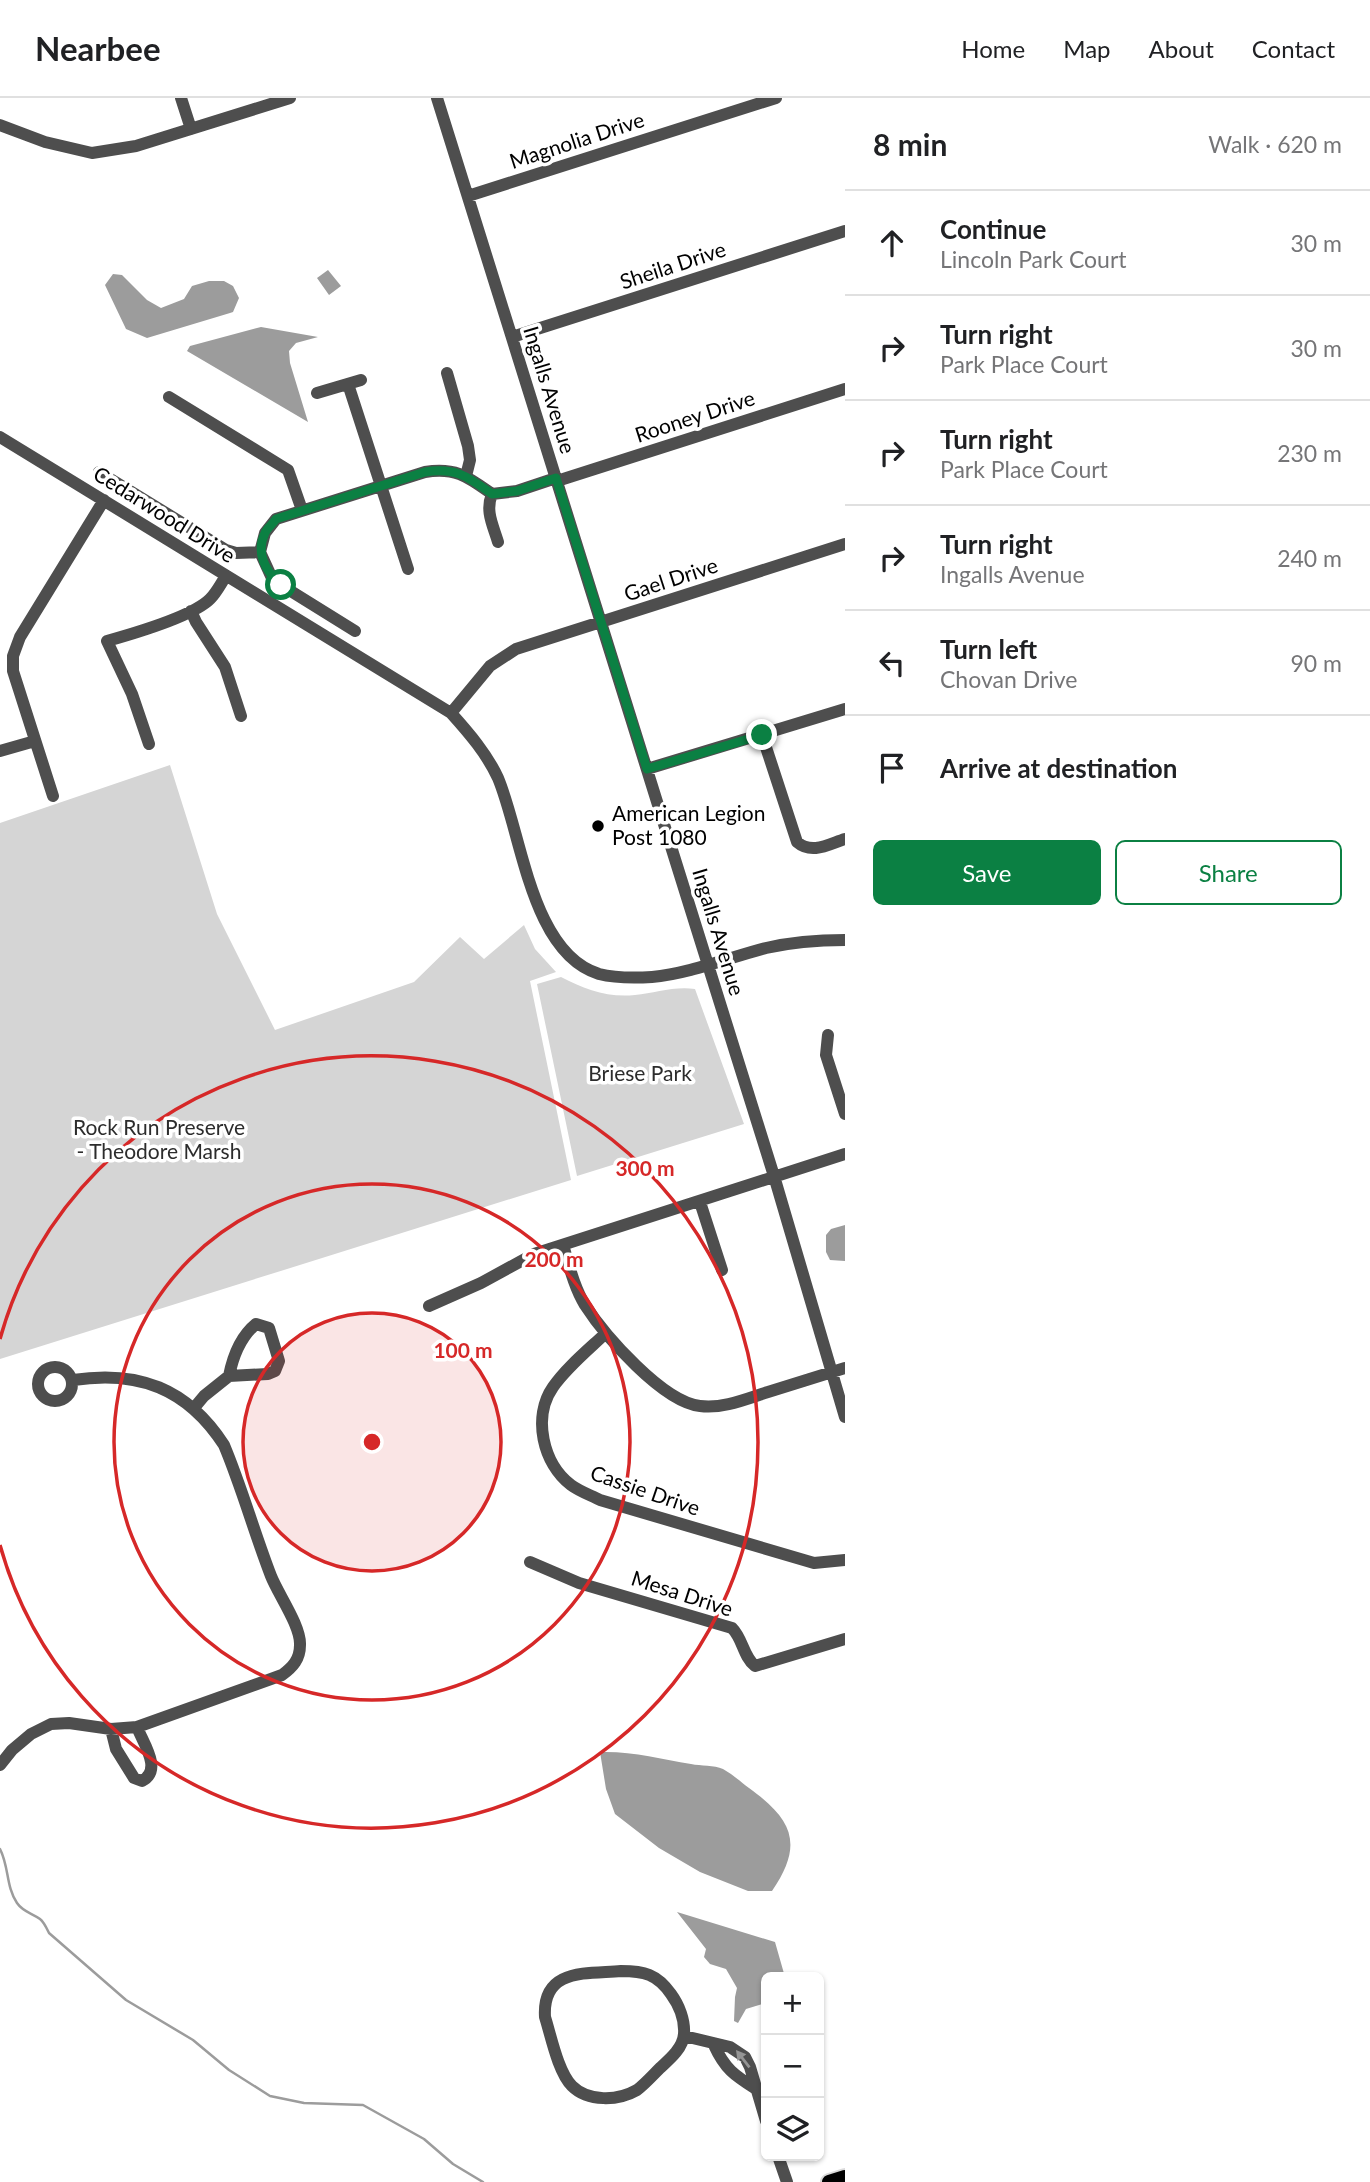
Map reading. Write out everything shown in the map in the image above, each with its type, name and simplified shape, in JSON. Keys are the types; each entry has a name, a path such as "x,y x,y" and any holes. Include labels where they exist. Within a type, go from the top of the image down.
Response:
{"main road":[{"path":"829,2182 845,2177"}],"street":[{"path":"181,98 191,129"},
{"path":"0,124 45,142 92,153 136,146 290,98"},
{"name":"Ingalls Avenue","path":"438,98 774,1176 845,1417"},
{"name":"Magnolia Drive","path":"468,196 776,98"},
{"name":"Sheila Drive","path":"512,337 845,231"},
{"path":"447,373 468,446 470,460 466,476"},
{"path":"317,393 355,382 381,485 408,569"},
{"name":"Rooney Drive","path":"492,494 517,491 557,480 845,389"},
{"path":"169,397 288,470 302,510"},
{"name":"Cedarwood Drive","path":"0,436 451,713 475,740 497,777 542,918 555,940 573,960 598,974 654,977 769,948 816,940 845,940"},
{"path":"355,631 271,576 260,552 265,533 276,519 440,469 466,476 492,494 489,513 498,542"},
{"path":"99,472 226,550 236,553 260,552"},
{"path":"53,796 13,671 13,656 20,637 103,500"},
{"name":"Gael Drive","path":"451,713 490,666 516,649 845,544"},
{"path":"149,744 132,694 107,641 143,632 191,611 211,598 226,576"},
{"path":"191,611 225,667 241,716"},
{"path":"647,769 845,709"},
{"path":"762,735 797,842 814,849 845,839"},
{"path":"0,751 35,741"},
{"path":"828,1035 826,1055 845,1114"},
{"path":"429,1306 481,1283 534,1254 845,1154"},
{"path":"700,1202 722,1270"},
{"path":"563,1245 584,1304 606,1333 672,1397 699,1406 727,1405 845,1368"},
{"path":"194,1408 204,1395 229,1376 268,1374 275,1371 279,1361 269,1328 257,1324 249,1330 233,1356 229,1376"},
{"name":"Cassie Drive","path":"606,1333 564,1373 551,1390 544,1408 544,1444 552,1464 570,1485 600,1500 814,1563 845,1560"},
{"path":"0,1765 12,1750 31,1734 51,1724 69,1723 111,1729 137,1727 282,1675 292,1668 298,1658 298,1632 272,1578 224,1444 212,1426 194,1408 171,1392 147,1381 118,1377 73,1380"},
{"name":"Mesa Drive","path":"530,1562 579,1583 732,1628 738,1635 749,1661 755,1665 845,1639"},
{"path":"111,1729 116,1749 134,1779 142,1781 150,1776 153,1766 137,1727"},
{"path":"641,1971 661,1981 673,1997 682,2015 684,2036 674,2055 636,2090 597,2099 572,2086 563,2073 545,2017 548,1993 554,1985 569,1975 641,1971"},
{"path":"684,2036 736,2049 745,2057 761,2106"},
{"path":"714,2045 732,2074 756,2090"},
{"path":"780,2161 787,2182"}],"green space":[{"name":"Rock Run Preserve - Theodore Marsh","path":"170,765 217,914 275,1030 414,982 460,937 484,959 524,925 535,949 556,972 530,981 571,1180 0,1359 0,823"},
{"name":"Briese Park","path":"561,977 587,989 615,995 635,995 680,988 695,989 744,1124 577,1176 537,984"}],"shaded area":[{"path":"328,270 341,286 329,295 317,278"},
{"path":"113,274 122,275 147,300 161,308 184,299 192,286 209,281 224,281 233,286 239,298 233,312 147,338 126,329 105,285"},
{"path":"261,327 318,337 296,343 289,351 290,363 308,422 187,351 190,346"},
{"path":"845,1225 845,1261 830,1260 826,1252 826,1235 831,1229"},
{"path":"600,1752 635,1754 723,1769 764,1800 776,1811 789,1834 788,1860 772,1891 748,1891 700,1872 659,1848 615,1814 606,1789"},
{"path":"677,1912 775,1942 784,1972 761,1972 761,2004 746,2009 738,2023 734,2021 737,1988 726,1969 710,1964 704,1957 706,1949"}],"waterway":[{"path":"0,1849 13,1897 19,1906 40,1919 49,1933 126,2000 193,2040 229,2070 270,2096 304,2103 363,2105 424,2139 453,2164 483,2182"}],"place":[{"name":"American Legion Post 1080","path":"598,826"}],"route":[{"path":"281,585 271,576 260,552 265,533 276,519 440,469 466,476 492,494 517,491 556,478 647,769 762,735"}]}
